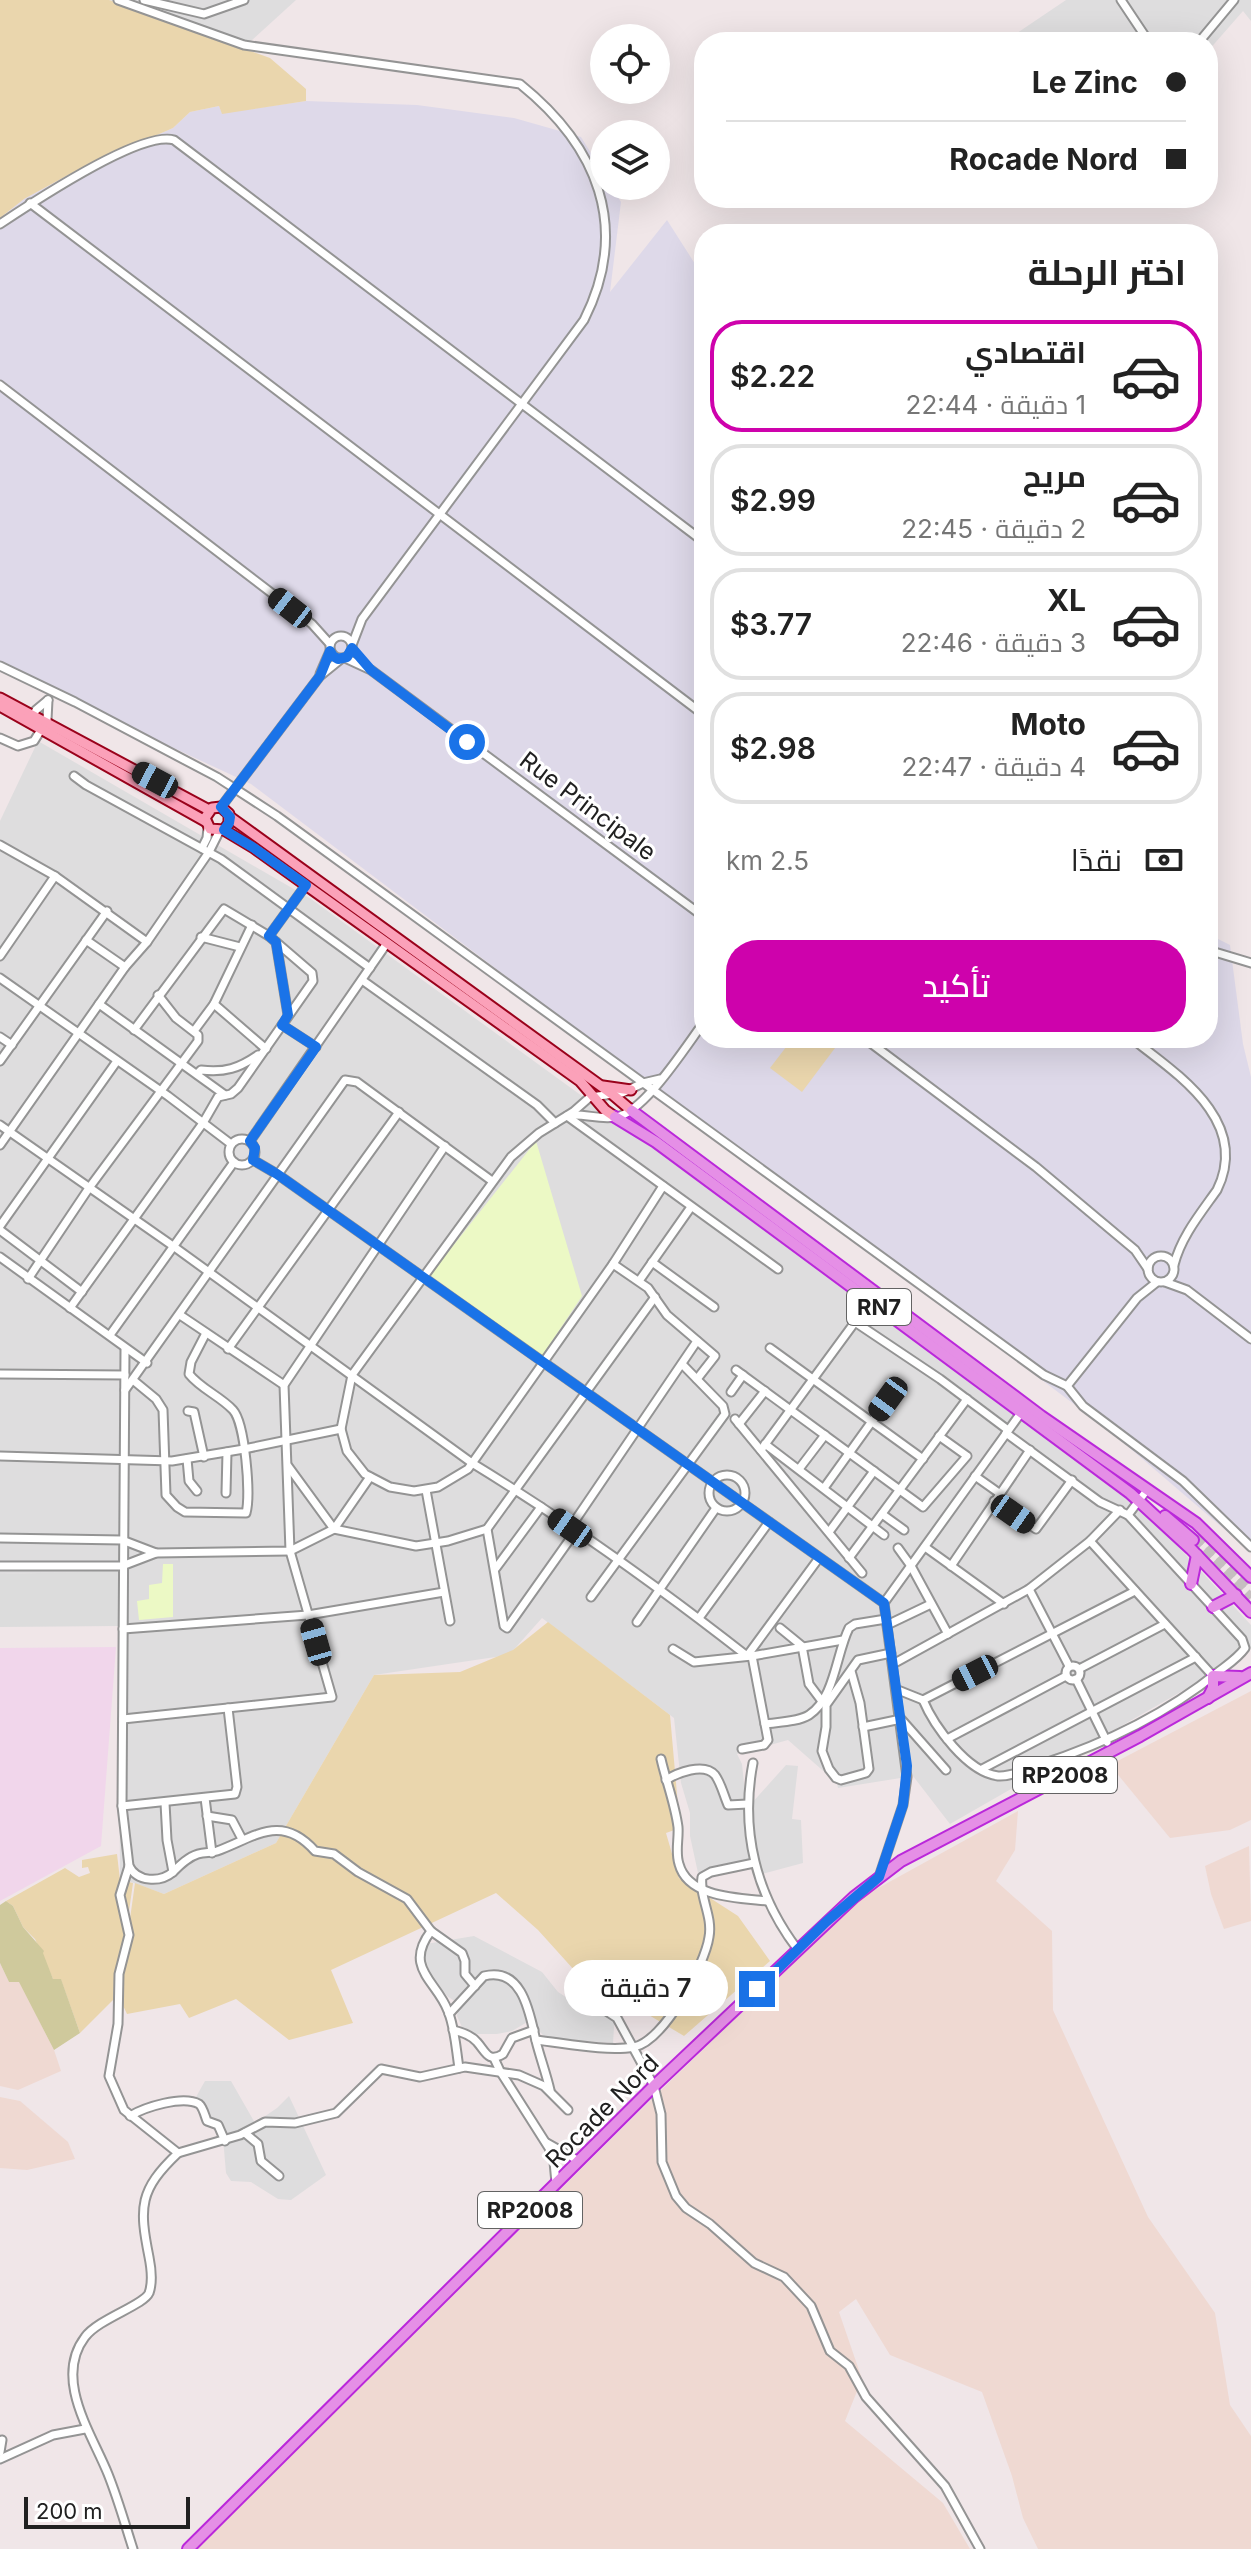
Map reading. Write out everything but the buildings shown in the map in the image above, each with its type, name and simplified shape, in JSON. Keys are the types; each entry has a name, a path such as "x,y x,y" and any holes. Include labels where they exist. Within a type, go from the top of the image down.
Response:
{"highway":[{"name":"RN7","path":"615,1117 656,1142 1024,1409 1147,1490 1196,1537 1139,1501 1024,1409 632,1111"},
{"path":"1147,1490 1205,1530 1251,1577"},
{"path":"1139,1501 1197,1555 1251,1612"},
{"path":"1191,1584 1197,1555"},
{"path":"1213,1607 1236,1595"},
{"path":"1208,1698 1213,1688 1213,1676 1249,1676"},
{"name":"Rocade Nord","path":"188,2549 654,2086 842,1908 879,1877 901,1861 1109,1746 1249,1676"},
{"name":"Rocade Nord","path":"879,1877 1100,1763 1249,1676"}],"main road":[{"name":"RN7","path":"0,698 206,824 254,848 580,1081 615,1117"},
{"name":"RN7","path":"0,706 32,718"},
{"name":"RN7","path":"44,725 209,810"},
{"name":"RN7","path":"221,807 254,837 632,1111"},
{"path":"206,824 209,810 221,807"},
{"path":"222,831 230,817"},
{"path":"598,1084 631,1090"}],"street":[{"path":"118,0 244,45 520,84 544,105 578,146 596,181 606,222 605,259 598,289 579,329 362,619 330,647 320,676"},
{"path":"144,0 199,14 211,13 244,0"},
{"path":"1121,0 1142,32"},
{"path":"1207,32 1234,0"},
{"path":"0,224 76,176 125,152 157,139 174,140 694,535"},
{"path":"30,203 694,707"},
{"path":"0,385 312,624 348,639 371,670"},
{"path":"221,807 320,676 352,647 362,619"},
{"path":"312,624 330,647 333,656 371,670"},
{"path":"0,666 235,788 1031,1366 1067,1386 1083,1406 1195,1491 1251,1547"},
{"name":"Rue Principale","path":"371,670 694,910"},
{"path":"32,718 53,691"},
{"path":"0,738 15,745 25,745 36,739 44,725 48,700"},
{"path":"74,776 205,850 290,907 370,968"},
{"path":"205,850 206,824"},
{"path":"0,1145 125,967 147,942 205,850 222,831"},
{"path":"0,855 3,846 55,876 147,942"},
{"path":"0,956 55,876"},
{"path":"269,936 306,885"},
{"path":"70,1308 203,1123 218,1097 231,1094 238,1088 313,977 306,966 269,936 224,909 134,1030"},
{"path":"1,1056 107,911"},
{"path":"194,1031 214,1004 252,925"},
{"path":"201,937 240,947"},
{"path":"86,940 125,967"},
{"path":"276,942 288,1015"},
{"path":"250,1141 387,943"},
{"path":"1218,953 1251,960"},
{"path":"0,978 231,1144"},
{"path":"362,980 537,1105 555,1123"},
{"path":"28,1279 89,1188 198,1041 198,1035 176,1018 158,995"},
{"path":"99,1004 225,1095"},
{"path":"214,1004 266,1049"},
{"path":"282,1025 316,1047"},
{"path":"568,1116 615,1117 632,1111 653,1090 694,1035"},
{"path":"0,1037 12,1045"},
{"path":"877,1048 1036,1167 1135,1250 1148,1271 1161,1282 1187,1290 1251,1339"},
{"path":"1137,1298 1171,1278 1182,1242 1224,1178 1230,1156 1229,1133 1215,1108 1143,1048"},
{"path":"197,1074 201,1070 218,1072 237,1068 260,1056"},
{"path":"82,1292 0,1228 117,1061"},
{"path":"660,1079 631,1090 594,1096 511,1157 352,1375 341,1429 343,1442 352,1459 380,1484 402,1490 426,1490 450,1482 472,1463 613,1264 663,1186"},
{"path":"125,1390 345,1080 357,1082 492,1181"},
{"path":"228,1349 399,1112"},
{"path":"568,1116 778,1269"},
{"path":"0,1125 472,1463 517,1490 750,1656 768,1740 766,1744 742,1749"},
{"path":"240,1139 250,1141 255,1148 253,1160 246,1165 234,1162 229,1156 231,1144 240,1139"},
{"path":"123,1719 332,1697 290,1551 284,1385 445,1146"},
{"path":"253,1160 884,1603"},
{"path":"110,1335 234,1162"},
{"path":"639,1281 691,1207"},
{"path":"1067,1386 1137,1298 1151,1261 1182,1242"},
{"path":"1135,1250 1169,1258 1187,1290"},
{"path":"0,1257 147,1363"},
{"path":"652,1262 714,1307"},
{"path":"613,1264 639,1281 667,1315 715,1356 697,1379"},
{"path":"287,1464 334,1529 403,1545 436,1543 487,1529 655,1297"},
{"path":"180,1315 284,1385"},
{"path":"763,1447 855,1322 967,1399 1100,1502 1128,1515 1245,1645 1241,1653 1213,1676 1109,1746 1009,1775 994,1775 982,1769 947,1739 931,1718 923,1700 898,1690"},
{"path":"133,1380 161,1405 167,1459 166,1495 177,1507 197,1514 243,1514 248,1511 248,1471 240,1422 235,1412 189,1374 191,1362 206,1333"},
{"path":"487,1529 496,1568 499,1603 505,1627 509,1627 697,1341"},
{"path":"770,1348 923,1459"},
{"path":"125,1349 122,1806 132,1873 140,1877 164,1879 195,1855 212,1853 242,1839 274,1830 294,1832 315,1851 334,1854 358,1872 401,1895 431,1931 462,1953 465,1974 475,1986"},
{"path":"591,1597 725,1412 723,1406 682,1364"},
{"path":"731,1392 740,1372 923,1507 967,1456 939,1436"},
{"path":"0,1374 125,1375"},
{"path":"765,1391 737,1422 763,1447 862,1573"},
{"path":"824,1488 888,1399"},
{"path":"849,1558 967,1399"},
{"path":"879,1877 906,1787 907,1766 884,1603 1024,1409"},
{"path":"188,1411 194,1412 204,1457"},
{"path":"0,1456 172,1461 341,1429"},
{"path":"799,1469 825,1435"},
{"path":"763,1447 799,1469 884,1535"},
{"path":"951,1566 1030,1450"},
{"path":"226,1493 227,1452"},
{"path":"187,1459 189,1481 197,1491"},
{"path":"829,1532 874,1471"},
{"path":"724,1475 737,1478 745,1490 742,1503 730,1511 716,1508 709,1496 712,1482 724,1475"},
{"path":"975,1476 999,1493"},
{"path":"0,1566 122,1566 156,1553 290,1551 334,1529 370,1477"},
{"path":"994,1501 1036,1529 1072,1480"},
{"path":"426,1490 450,1621"},
{"path":"1128,1515 1147,1490"},
{"path":"496,1568 541,1507"},
{"path":"637,1622 716,1508"},
{"path":"893,1664 1029,1589 1090,1541 1120,1510"},
{"path":"882,1514 904,1530"},
{"path":"699,1618 769,1522"},
{"path":"0,1538 122,1540 156,1553"},
{"path":"1090,1541 1213,1676"},
{"path":"925,1547 1004,1604"},
{"path":"898,1548 948,1634"},
{"path":"750,1656 819,1558"},
{"path":"1029,1589 1069,1666 1079,1669 1165,1624"},
{"path":"923,1700 1135,1591"},
{"path":"123,1629 308,1615 444,1592"},
{"path":"499,1603 518,1612"},
{"path":"765,1724 806,1716 821,1700 831,1685 843,1640 852,1625 887,1622 931,1604"},
{"path":"780,1628 802,1646 809,1684 821,1700"},
{"path":"673,1649 694,1662 843,1640"},
{"path":"851,1671 859,1695 868,1772 841,1780 826,1764 822,1751 827,1703 858,1660 891,1653"},
{"path":"982,1769 1196,1657"},
{"path":"1066,1676 1069,1666"},
{"path":"1076,1679 1079,1669"},
{"path":"947,1739 1066,1676 1076,1679 1109,1746"},
{"path":"122,1806 235,1794 228,1708"},
{"path":"863,1727 901,1719"},
{"path":"901,1719 946,1770"},
{"path":"661,1759 678,1824 680,1868 689,1882 732,1897 767,1901"},
{"path":"753,1763 748,1804 754,1863 767,1901 798,1950"},
{"path":"666,1780 688,1771 710,1771 715,1775 728,1805 748,1804"},
{"path":"205,1798 212,1853"},
{"path":"165,1803 173,1872"},
{"path":"207,1816 232,1820 242,1839"},
{"path":"536,2040 634,2047 649,2040 687,1989 707,1948 710,1926 701,1882 705,1874 754,1863"},
{"path":"129,1866 120,1895 129,1935 119,1974 118,2024 109,2076 119,2101 130,2116 178,2153"},
{"path":"431,1931 421,1947 423,1971 449,2014 459,2068"},
{"path":"449,2014 488,1974 510,1981 527,1999 551,2092"},
{"path":"574,1990 614,2014 654,2086 661,2114 662,2162 676,2196 686,2208 710,2224 754,2263 784,2277 811,2306 830,2351 849,2366 866,2397 945,2486 980,2549"},
{"path":"453,2030 469,2036 486,2056 494,2058 503,2054 512,2038 534,2030"},
{"path":"494,2058 545,2142 554,2162 556,2185"},
{"path":"133,2549 106,2469 85,2429 75,2388 75,2358 80,2344 95,2325 147,2297 151,2269 142,2208 159,2172 178,2153 225,2141 265,2122 295,2123 336,2113 381,2069 426,2077 459,2068 500,2071 528,2078 551,2092 568,2110"},
{"path":"130,2116 169,2102 197,2104 202,2107 206,2119 218,2125 225,2141"},
{"path":"245,2133 258,2144 261,2161 279,2176"},
{"path":"545,2142 579,2161"},
{"path":"0,2459 53,2435 85,2429"},
{"path":"0,2452 2,2440"}],"shaded area":[{"path":"0,0 109,0 270,58 306,89 306,101 222,114 219,106 190,112 173,128 81,168 24,199 0,218"},
{"path":"109,0 296,0 251,41 228,44"},
{"path":"1066,0 1251,0 1251,21 1243,11 1218,40 1218,32 1018,32"},
{"path":"306,101 417,105 514,118 581,137 590,151 590,200 621,202 610,292 667,220 694,262 694,1048 1218,1048 1218,939 1230,945 1243,1044 1251,1077 1251,1552 1111,1432 251,784 0,667 0,218 24,199 81,168 173,128 190,112 219,106 222,113"},
{"path":"38,741 311,899 1028,1420 1144,1510 1251,1625 1251,1648 1247,1654 950,1824 913,1776 838,1788 837,1783 788,1740 737,1754 742,1764 745,1793 751,1804 786,1765 798,1766 792,1819 801,1820 803,1863 755,1876 748,1859 698,1873 690,1836 690,1813 681,1783 674,1718 542,1618 509,1655 374,1675 276,1843 164,1894 120,1878 118,1572 0,1574 0,821"},
{"path":"785,1048 835,1048 802,1092 770,1068"},
{"path":"118,1571 118,1626 0,1627 0,1574"},
{"path":"548,1622 670,1715 680,1828 666,1833 679,1878 738,1916 770,1961 684,2036 575,1971 538,1930 496,1893 331,1970 353,2023 289,2040 236,1999 189,2018 180,2004 127,2014 119,1997 135,1883 164,1894 276,1843 374,1675 460,1672 513,1650"},
{"path":"116,1647 101,1846 0,1901 0,1648"},
{"path":"1251,1691 1251,1820 1230,1830 1170,1838 1110,1765"},
{"path":"1018,1811 1015,1850 996,1881 1052,1931 1053,2010 1148,2217 1215,2313 1230,2405 1251,2436 1251,2549 1038,2549 1023,2518 1012,2476 982,2392 890,2355 856,2299 839,2312 862,2379 845,2421 943,2503 970,2549 197,2549 658,2093 862,1897"},
{"path":"1249,1846 1251,1921 1224,1929 1205,1866"},
{"path":"117,1854 120,1880 133,1883 117,1996 80,2033 61,1980 53,1979 35,1939 23,1927 13,1906 6,1901 65,1868 79,1877 90,1873 88,1867 82,1868 82,1860"},
{"path":"6,1901 13,1906 23,1927 44,1951 53,1979 61,1979 80,2033 54,2050 19,1982 9,1982 0,1963 0,1905"},
{"path":"474,1936 542,1972 558,1992 577,2004 615,2012 613,2043 547,2039 529,2021 512,2031 465,2034 457,2016 459,2004 447,1996 423,1965 420,1945"},
{"path":"0,1963 9,1982 19,1981 54,2050 61,2071 18,2090 0,2086"},
{"path":"205,2081 231,2081 255,2123 289,2096 326,2175 291,2200 278,2199 251,2182 231,2181 226,2173 220,2130 205,2126 196,2097"},
{"path":"0,2097 20,2101 68,2142 75,2159 27,2170 0,2168"}],"green space":[{"path":"536,1141 582,1296 542,1356 430,1275"},
{"path":"163,1564 173,1564 173,1617 139,1620 137,1601 149,1599 149,1585 162,1583"}],"tunnel":[{"path":"1198,1535 1251,1587"},
{"path":"1193,1540 1251,1598"}],"route":[{"path":"467,742 371,670 352,648 350,654 341,659 330,651 320,676 221,807 230,817 224,830 306,885 269,936 276,942 288,1015 282,1025 316,1047 250,1141 256,1152 253,1160 884,1603 907,1766 903,1805 879,1877 826,1922 757,1989"}]}
